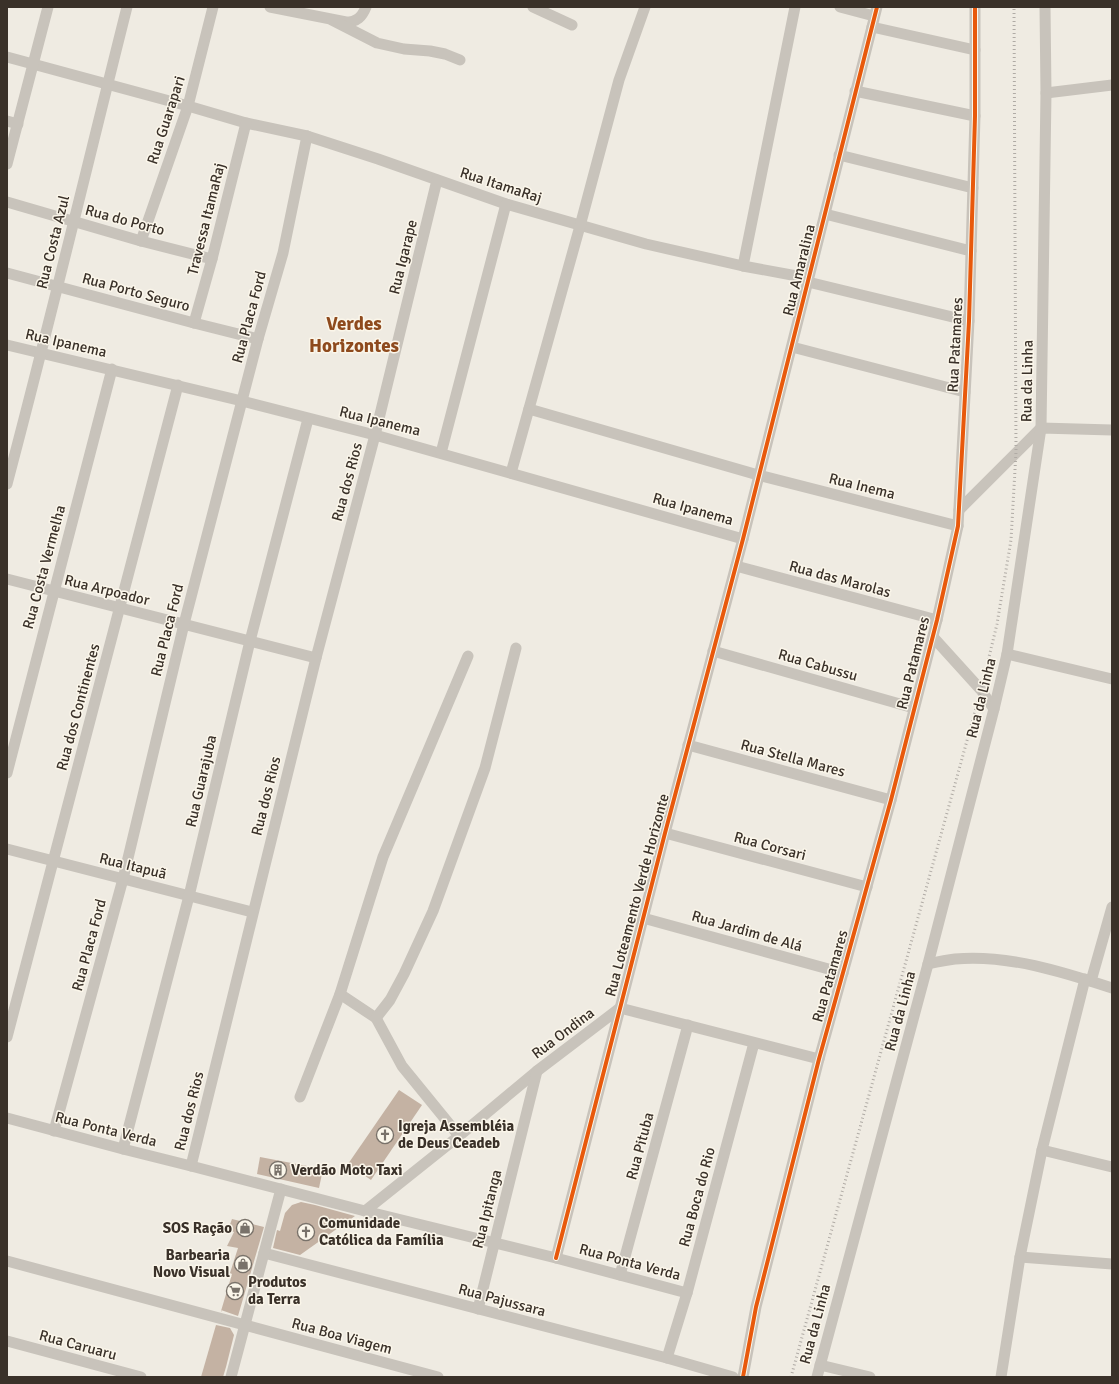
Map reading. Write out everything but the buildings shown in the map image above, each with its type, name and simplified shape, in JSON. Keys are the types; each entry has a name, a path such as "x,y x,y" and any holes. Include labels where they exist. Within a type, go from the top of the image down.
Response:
{"street":[{"path":"7,164 12,123 34,65 48,7"},
{"name":"Rua Costa Azul","path":"7,484 42,353 57,286 127,7"},
{"name":"Rua Guarapari","path":"141,241 188,106 213,7"},
{"path":"270,7 332,20 353,22 360,17 366,7"},
{"path":"533,7 572,25"},
{"path":"511,473 619,80 645,7"},
{"path":"743,266 795,7"},
{"path":"840,7 975,50"},
{"name":"Rua Patamares","path":"743,1377 756,1307 819,1059 891,800 933,637 958,526 969,321 975,116 975,7"},
{"name":"Rua da Linha","path":"817,1377 928,964 1007,654 1041,428 1046,93 1045,7"},
{"name":"Rua Amaralina","path":"743,539 874,17"},
{"path":"332,20 377,44 404,49 430,51 445,54 460,60"},
{"name":"Rua ItamaRaj","path":"7,57 246,122 307,136 506,204 580,226 653,246 808,280 969,321"},
{"path":"1046,93 1112,85"},
{"path":"855,91 975,116"},
{"name":"Travessa ItamaRaj","path":"194,323 212,259 246,122"},
{"name":"Rua Placa Ford","path":"54,1131 123,879 184,624 282,252 307,136"},
{"path":"839,154 973,188"},
{"name":"Rua Igarape","path":"375,435 437,180"},
{"name":"Rua do Porto","path":"7,202 141,241 212,259"},
{"path":"441,453 506,204"},
{"path":"825,214 971,251"},
{"name":"Rua Porto Seguro","path":"7,273 258,339"},
{"name":"Rua Ipanema","path":"7,345 178,385 375,435 743,539"},
{"path":"792,347 965,392"},
{"name":"Rua Costa Vermelha","path":"7,772 112,369"},
{"name":"Rua dos Continentes","path":"7,1036 178,385"},
{"name":"Rua Inema","path":"529,409 758,475 958,526"},
{"name":"Rua Guarajuba","path":"123,1149 189,896 250,641 308,419"},
{"path":"959,510 1041,428 1112,430"},
{"name":"Rua dos Rios","path":"191,1166 252,912 316,658 375,435"},
{"name":"Rua Loteamento Verde Horizonte","path":"556,1258 688,744 743,539"},
{"name":"Rua das Marolas","path":"736,566 937,620"},
{"name":"Rua Arpoador","path":"7,579 53,592 316,658"},
{"path":"933,637 981,690 994,709"},
{"path":"376,1018 390,1000 404,974 433,911 485,768 516,648"},
{"name":"Rua Cabussu","path":"713,651 914,708"},
{"path":"1007,654 1112,679"},
{"path":"300,1097 340,994 383,857 468,656"},
{"name":"Rua Stella Mares","path":"688,744 891,800"},
{"name":"Rua Corsari","path":"665,833 867,887"},
{"name":"Rua Itapuã","path":"7,849 252,912"},
{"path":"1001,1377 1020,1257 1042,1150 1088,980 1112,907"},
{"name":"Rua Jardim de Alá","path":"643,918 842,973"},
{"path":"928,964 954,959 1005,961 1031,965 1112,988"},
{"path":"340,994 376,1018 402,1066 459,1136"},
{"path":"620,1008 819,1059"},
{"name":"Rua Ondina","path":"365,1211 537,1071 620,1008"},
{"name":"Rua Pituba","path":"620,1275 688,1025"},
{"name":"Rua Boca do Rio","path":"667,1358 687,1293 754,1043"},
{"name":"Rua Ipitanga","path":"478,1309 537,1071"},
{"name":"Rua Ponta Verda","path":"7,1118 365,1211 556,1258 687,1293"},
{"path":"1042,1150 1112,1167"},
{"path":"231,1377 280,1189"},
{"name":"Rua Pajussara","path":"264,1252 667,1358 733,1377"},
{"path":"1020,1257 1112,1264"},
{"name":"Rua Boa Viagem","path":"7,1261 438,1377"},
{"name":"Rua Caruaru","path":"7,1341 141,1377"},
{"path":"820,1365 870,1377"}],"railway":[{"path":"791,1377 981,690 997,624 1011,540 1016,452 1014,7"}],"cycle path":[{"path":"556,1258 665,833 743,539 877,7"},
{"path":"743,1377 756,1307 819,1059 891,800 937,620 958,526 969,321 975,116 975,7"}],"place":[{"name":"Igreja Assembléia de Deus Ceadeb","path":"385,1135"},
{"name":"Verdão Moto Taxi","path":"278,1170"},
{"name":"SOS Ração","path":"245,1228"},
{"name":"Comunidade Católica da Família","path":"306,1232"},
{"name":"Barbearia Novo Visual","path":"243,1264"},
{"name":"Produtos da Terra","path":"235,1291"}],"district":[{"name":"Verdes Horizontes","path":"354,335"}]}
